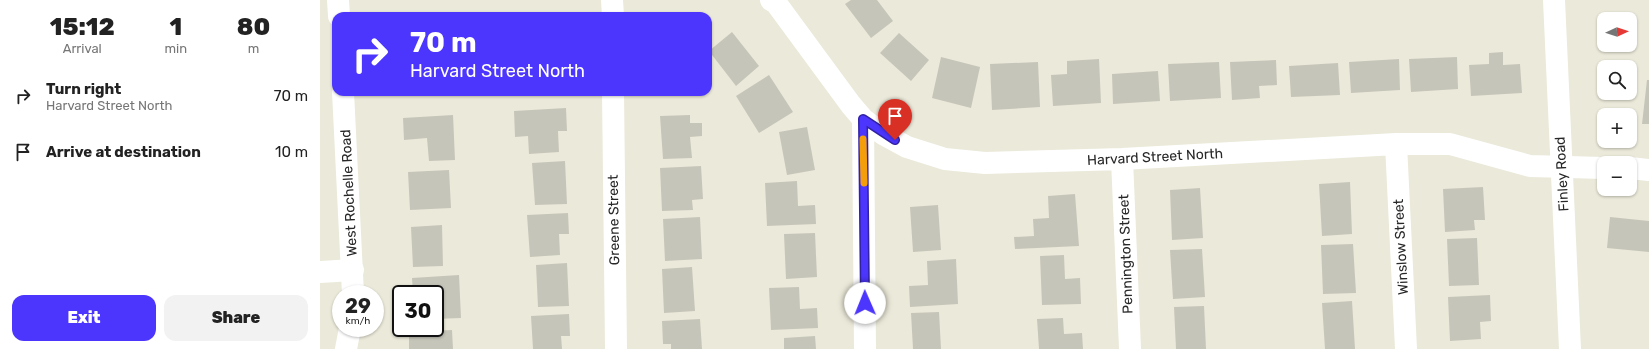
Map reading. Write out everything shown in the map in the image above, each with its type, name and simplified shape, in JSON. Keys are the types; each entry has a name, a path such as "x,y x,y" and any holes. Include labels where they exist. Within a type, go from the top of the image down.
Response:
{"street":[{"path":"338,0 339,12"},
{"path":"612,0 613,12"},
{"name":"Finley Road","path":"1554,0 1570,349"},
{"name":"Harvard Street North","path":"776,1 851,105 863,119 883,134 907,147 945,159 985,164 1122,159 1396,144 1450,144 1530,166 1597,168"},
{"name":"West Rochelle Road","path":"343,96 353,285"},
{"name":"Greene Street","path":"613,96 616,349"},
{"path":"863,119 865,349"},
{"name":"Winslow Street","path":"1396,144 1406,349"},
{"name":"Pennington Street","path":"1122,159 1130,349"},
{"path":"1637,169 1649,170"},
{"path":"320,272 353,270"},
{"path":"346,349 348,337"}],"building":[{"path":"851,0 877,0 893,21 871,38 845,4"},
{"path":"732,32 759,66 736,86 712,55 712,49"},
{"path":"899,33 929,60 911,81 880,53"},
{"path":"1503,52 1503,65 1520,64 1522,93 1471,96 1469,65 1489,64 1489,53"},
{"path":"941,57 980,67 971,108 932,98"},
{"path":"1457,57 1458,89 1411,92 1409,59"},
{"path":"1099,59 1101,103 1053,106 1051,75 1067,74 1067,61"},
{"path":"1399,59 1400,90 1351,93 1349,62"},
{"path":"1276,60 1277,85 1259,86 1260,98 1232,100 1230,62"},
{"path":"1038,62 1040,107 992,110 990,64"},
{"path":"1219,62 1221,98 1170,101 1168,64"},
{"path":"1338,63 1340,95 1291,97 1289,66"},
{"path":"1158,71 1160,101 1113,104 1112,74"},
{"path":"769,75 793,112 759,133 736,96"},
{"path":"1647,80 1649,80 1649,124 1642,124"},
{"path":"566,108 567,131 558,131 559,152 529,154 528,136 515,137 514,111"},
{"path":"453,115 455,160 429,161 427,138 404,140 403,118"},
{"path":"690,115 690,123 702,123 702,136 690,137 692,158 663,159 660,116"},
{"path":"807,127 815,170 787,175 779,132"},
{"path":"565,161 567,204 535,205 532,163"},
{"path":"701,166 703,199 692,200 693,210 662,211 660,168"},
{"path":"449,170 451,208 410,210 408,172"},
{"path":"797,181 798,206 815,205 816,224 767,226 765,183"},
{"path":"1350,182 1352,234 1322,236 1319,184"},
{"path":"1483,187 1485,220 1474,220 1475,230 1445,232 1443,189"},
{"path":"1200,188 1203,238 1172,240 1170,190"},
{"path":"1075,194 1079,246 1015,249 1014,237 1034,236 1033,219 1049,218 1048,196"},
{"path":"938,205 941,250 913,252 910,207"},
{"path":"568,213 569,234 559,234 560,255 530,257 527,215"},
{"path":"700,217 702,259 665,261 663,219"},
{"path":"1610,217 1649,221 1649,252 1607,248"},
{"path":"442,225 443,266 413,267 411,227"},
{"path":"815,233 817,277 786,279 784,234"},
{"path":"1477,238 1479,285 1449,286 1447,239"},
{"path":"1353,244 1356,293 1323,294 1321,245"},
{"path":"1202,249 1205,297 1173,299 1170,250"},
{"path":"1064,255 1065,279 1080,278 1081,304 1042,305 1040,256"},
{"path":"956,259 958,304 910,307 909,286 928,285 927,261"},
{"path":"567,263 569,306 538,307 536,265"},
{"path":"692,267 695,311 664,313 662,269"},
{"path":"459,275 461,318 444,319 444,285 412,285 412,278"},
{"path":"799,287 800,309 817,308 818,328 771,330 769,288"},
{"path":"1490,295 1491,321 1480,322 1481,339 1450,341 1448,297"},
{"path":"1352,301 1355,349 1325,349 1322,303"},
{"path":"1204,306 1206,349 1176,349 1174,307"},
{"path":"939,312 941,349 913,349 911,313"},
{"path":"569,314 570,336 561,336 562,349 533,349 531,316"},
{"path":"1063,318 1064,334 1082,333 1083,349 1039,349 1037,319"},
{"path":"700,319 702,349 671,349 671,344 663,344 662,321"},
{"path":"444,330 452,330 453,349 409,349 409,337 444,337"},
{"path":"815,336 816,349 784,349 784,338"}],"slow traffic":[{"path":"863,139 864,183"}],"route":[{"path":"865,303 863,119 883,134 895,140"}]}
